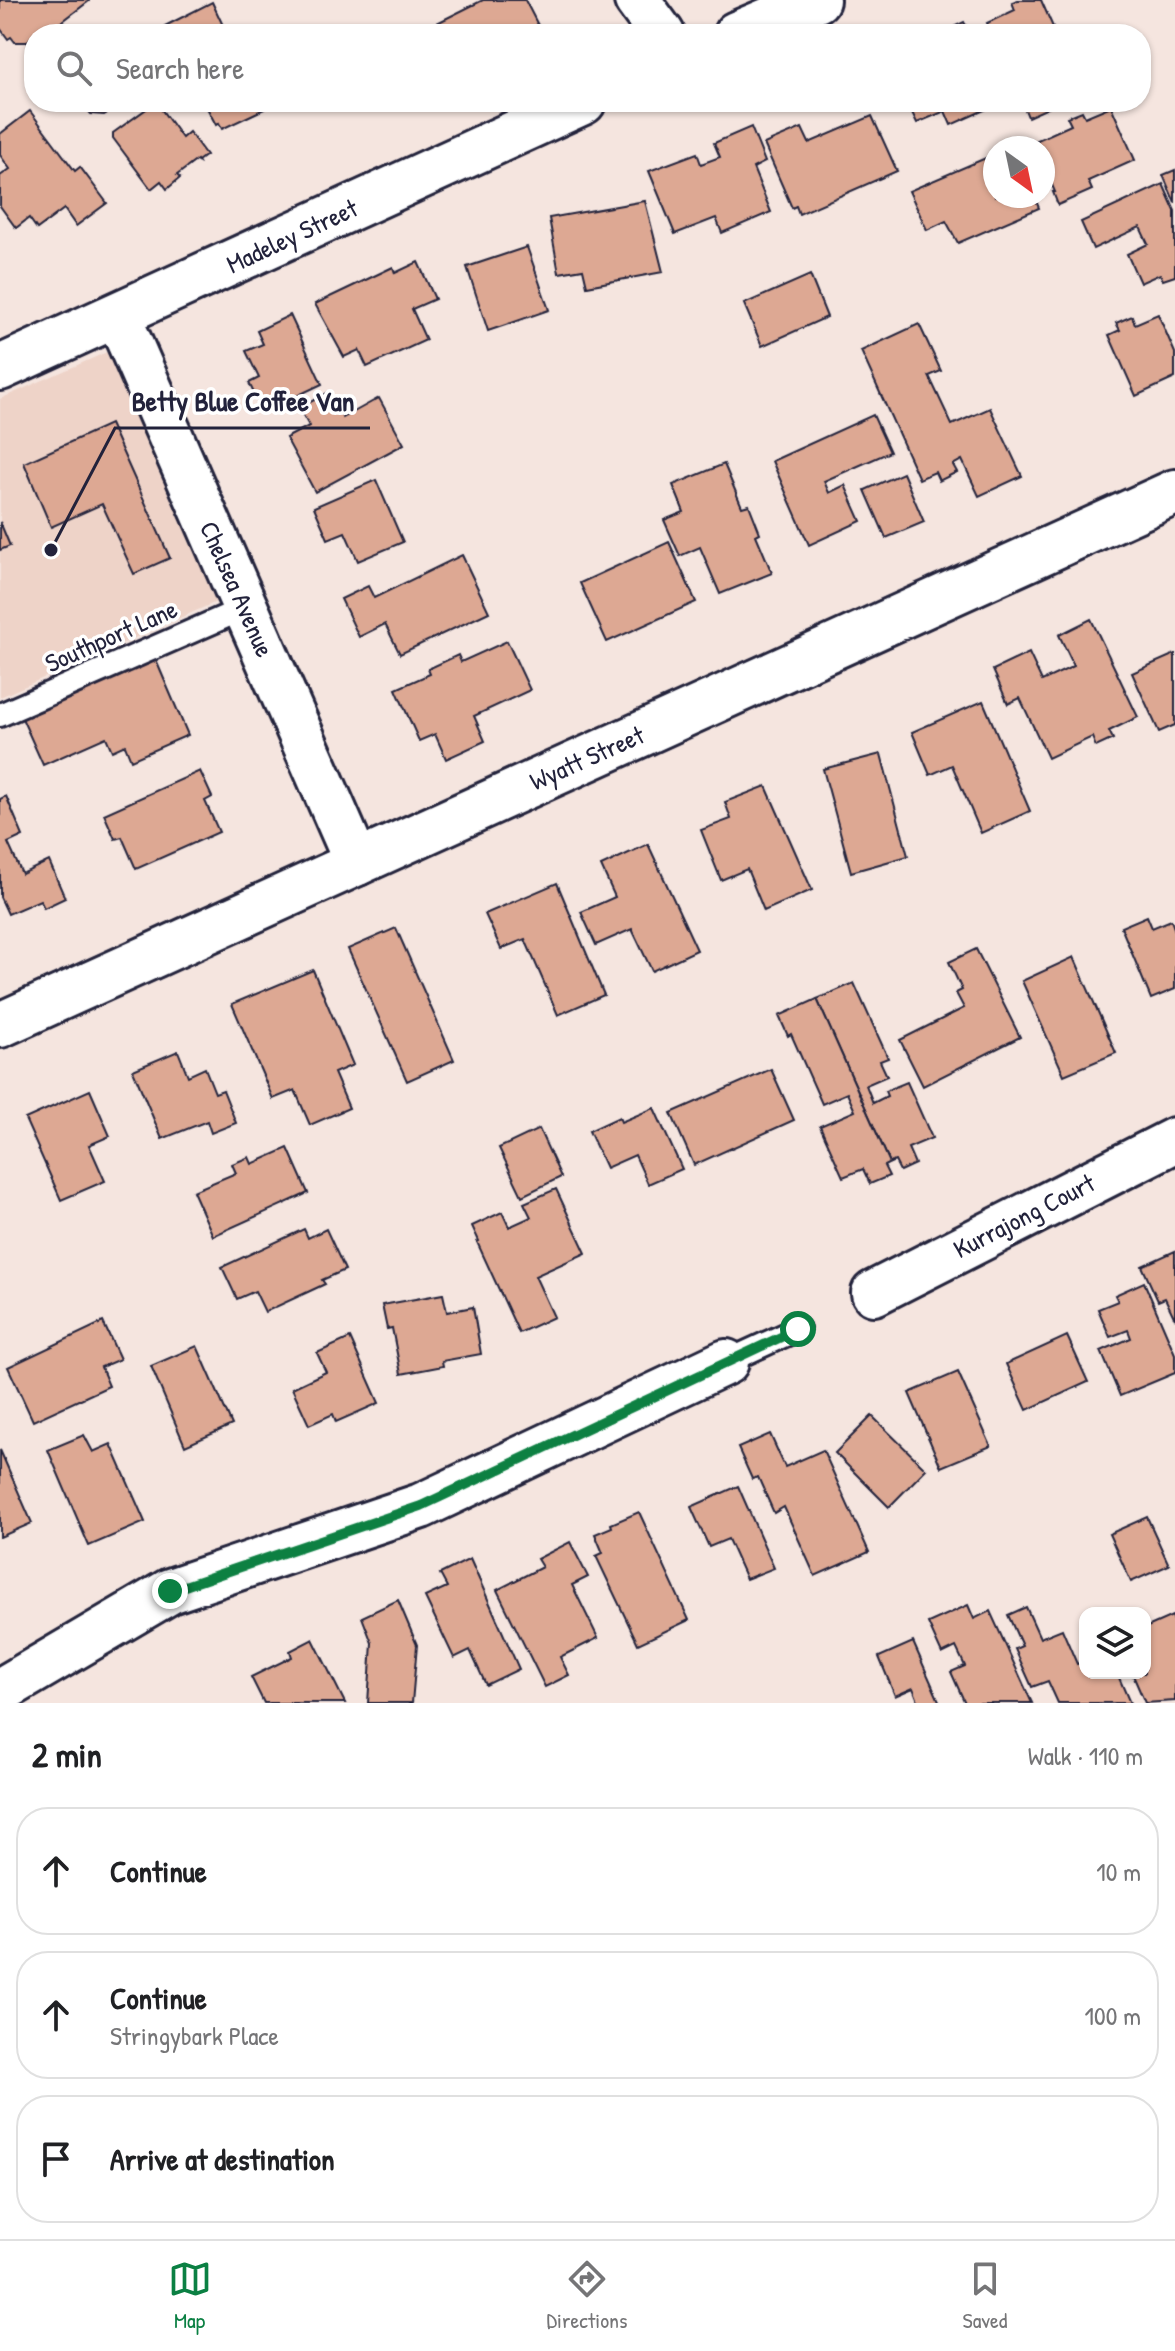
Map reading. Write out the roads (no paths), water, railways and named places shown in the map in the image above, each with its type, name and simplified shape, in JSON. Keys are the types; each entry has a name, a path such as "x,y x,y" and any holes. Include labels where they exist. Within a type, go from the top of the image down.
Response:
{"street":[{"path":"637,0 655,24"},
{"path":"760,24 817,0"},
{"name":"Madeley Street","path":"0,368 561,112"},
{"name":"Chelsea Avenue","path":"118,316 357,863"},
{"name":"Wyatt Street","path":"0,1025 1175,492"},
{"name":"Kurrajong Court","path":"874,1293 1175,1140"},
{"path":"4,1686 170,1591 421,1506 726,1362"}],"lane":[{"name":"Southport Lane","path":"0,715 245,608"},
{"path":"726,1362 798,1329"}],"place":[{"name":"Betty Blue Coffee Van","path":"51,550"}]}
